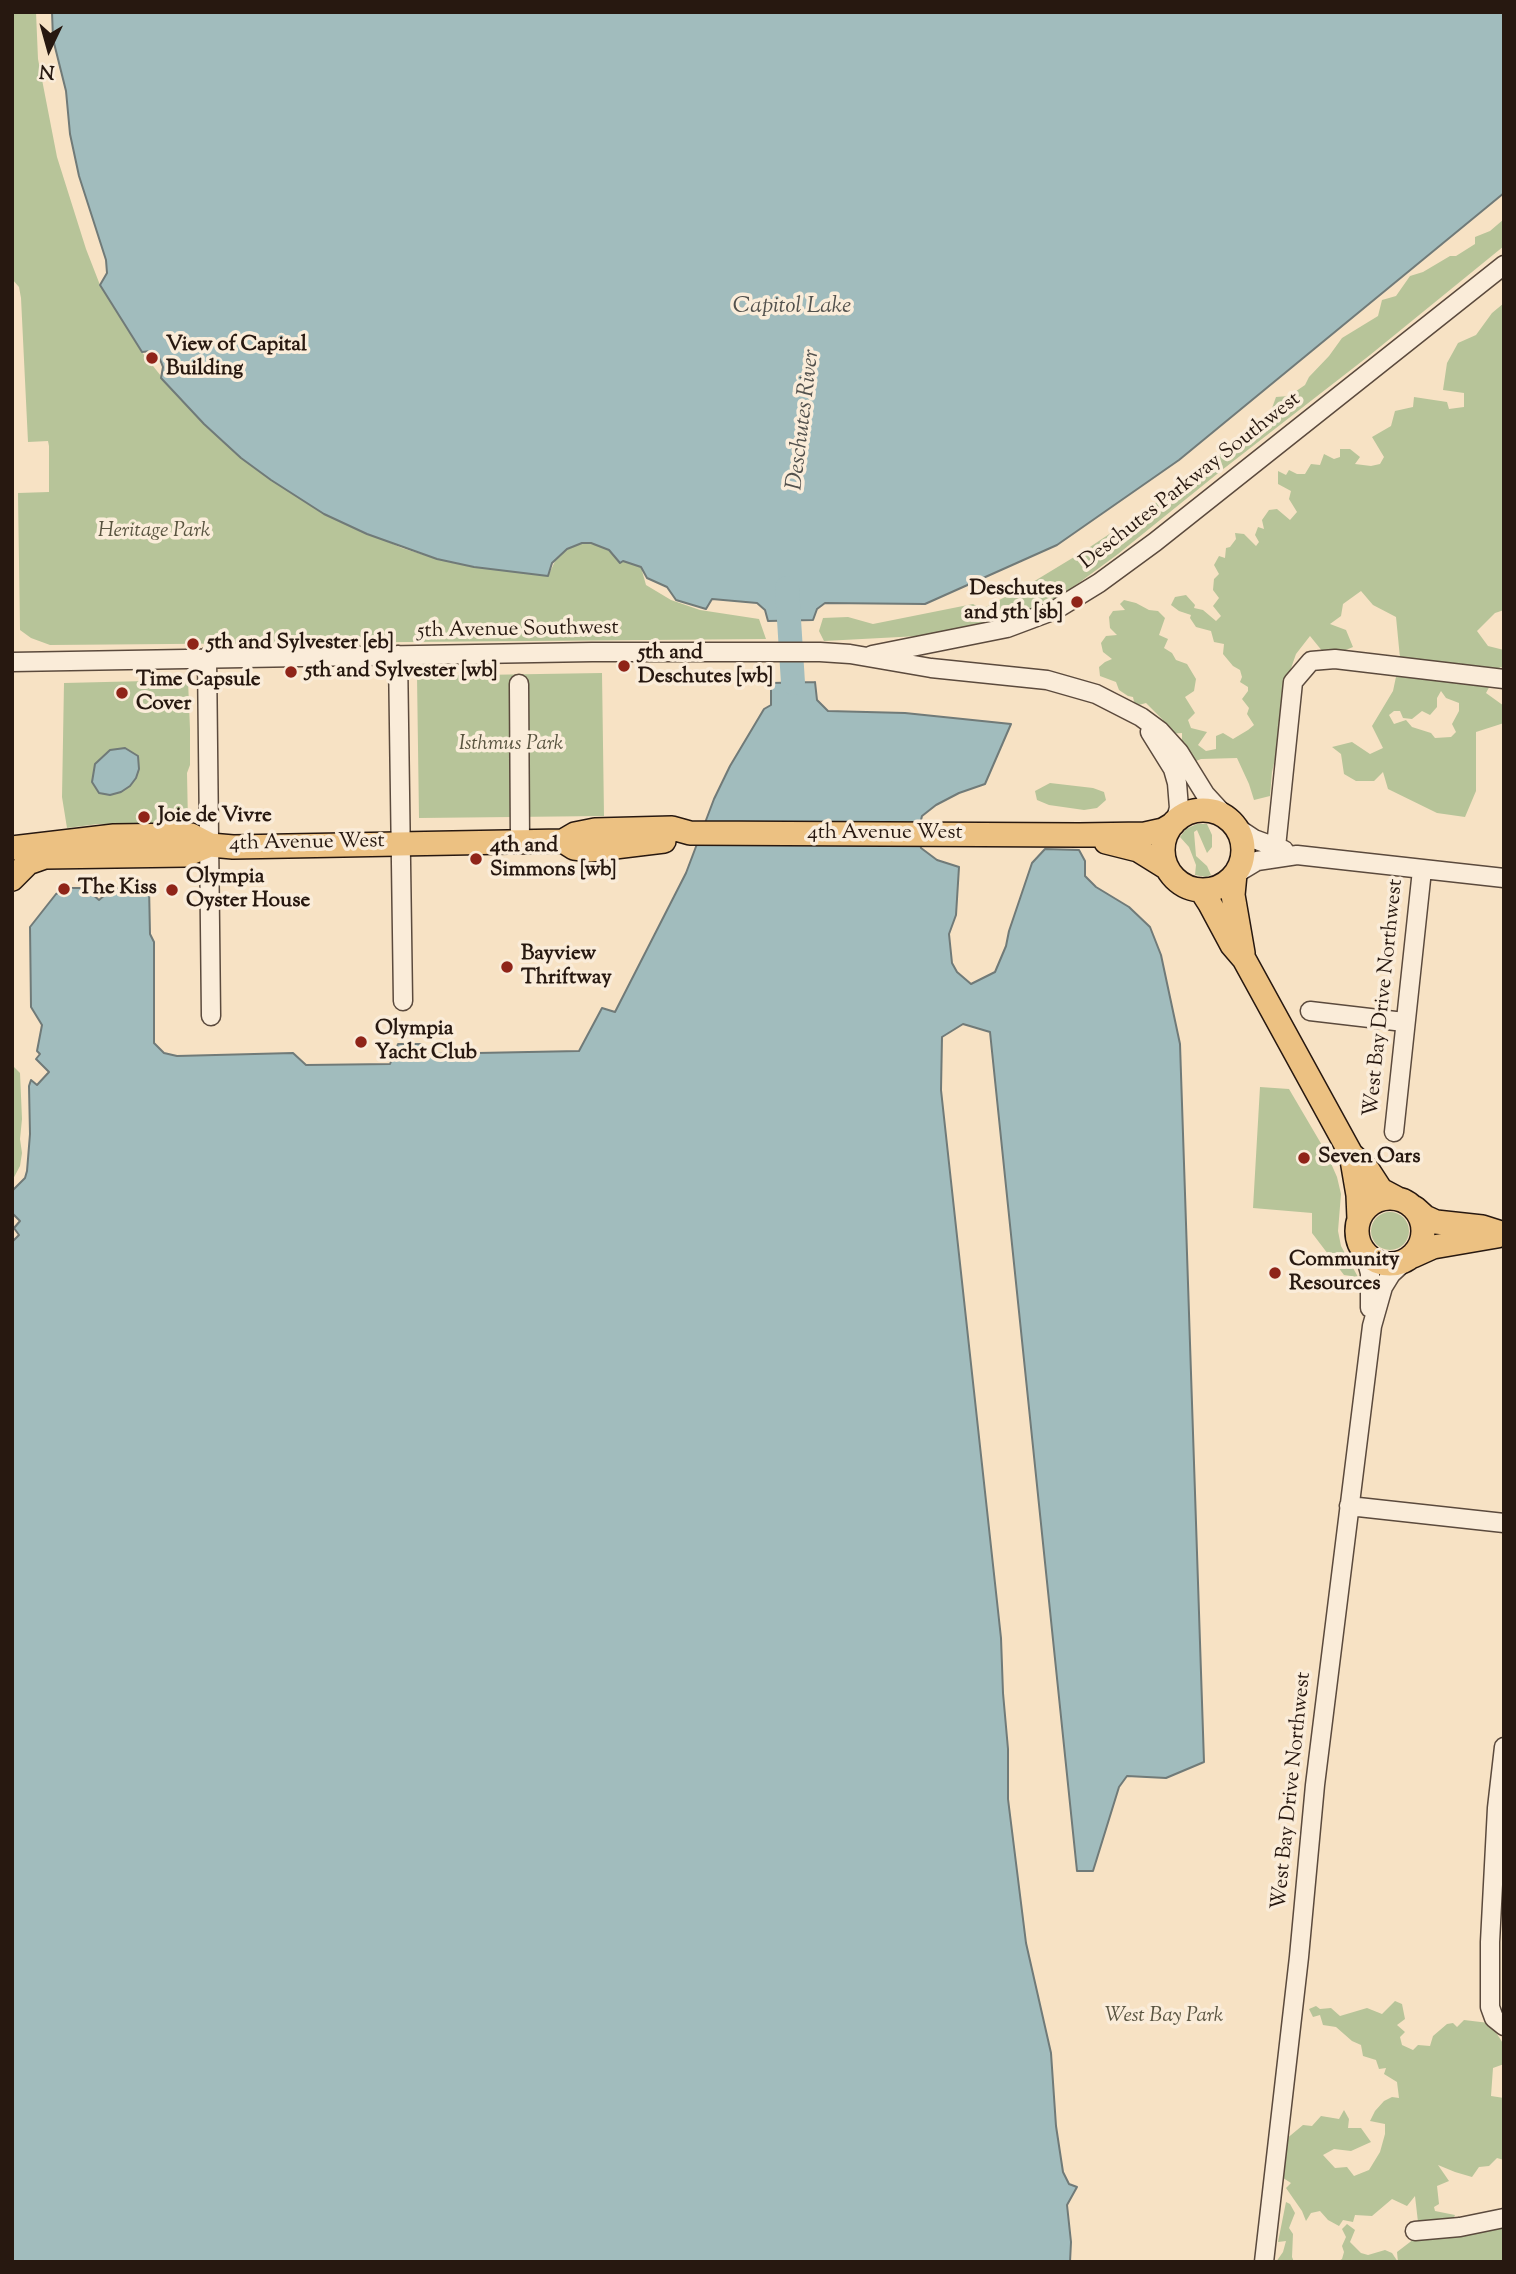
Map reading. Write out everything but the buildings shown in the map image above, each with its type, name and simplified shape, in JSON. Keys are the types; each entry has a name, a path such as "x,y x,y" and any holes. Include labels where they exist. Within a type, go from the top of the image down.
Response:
{"main road":[{"path":"1205,810 1216,812 1231,822 1241,837 1244,849 1242,862 1227,883 1201,891 1181,883 1158,862 1124,846 1079,835 1168,826 1182,816 1205,810"},
{"path":"1158,862 1163,857 1168,826"},
{"name":"4th Avenue West","path":"12,848 114,836 191,835 210,845 233,847 563,841 575,834 595,830 678,834 1079,835"},
{"path":"12,879 27,863 45,857 186,855 210,845"},
{"path":"1236,873 1233,895 1244,959"},
{"path":"1201,891 1232,945 1244,959 1351,1154 1368,1170 1381,1190 1436,1222 1490,1228 1504,1234"},
{"path":"1351,1154 1358,1195 1358,1241 1372,1259 1393,1264 1433,1247 1504,1234"},
{"path":"1359,1219 1365,1209 1385,1198 1405,1203 1421,1217 1424,1227 1419,1248 1408,1259"}],"street":[{"name":"Deschutes Parkway Southwest","path":"867,656 1007,628 1055,610 1099,583 1165,534 1504,265"},
{"name":"5th Avenue Southwest","path":"12,662 592,652 820,652 867,656 931,668 1047,680 1073,686 1117,704 1141,717 1170,741 1205,794 1231,822"},
{"path":"398,655 403,1001"},
{"path":"207,657 211,1016"},
{"path":"1276,847 1293,682 1311,661 1335,659 1504,680"},
{"path":"519,684 520,842"},
{"path":"1141,717 1175,776 1179,808 1168,826"},
{"path":"1231,822 1255,839 1297,855 1504,878"},
{"path":"1236,873 1257,861 1297,855"},
{"name":"West Bay Drive Northwest","path":"1394,1132 1422,870"},
{"path":"1310,1011 1404,1022"},
{"name":"West Bay Drive Northwest","path":"1364,1252 1370,1273 1372,1326"},
{"name":"West Bay Drive Northwest","path":"1264,2262 1299,1957 1315,1785 1372,1326 1387,1280 1408,1259"},
{"path":"1349,1506 1504,1523"},
{"path":"1504,1748 1490,1942 1490,2007 1494,2018 1504,2026"},
{"path":"1415,2231 1460,2227 1504,2218"}],"green space":[{"name":"Heritage Park","path":"12,12 36,12 38,59 57,157 100,285 141,351 177,396 271,480 324,514 402,548 474,567 548,576 558,555 567,548 582,543 599,545 617,558 641,567 646,585 671,600 700,610 759,619 766,639 50,645 31,638 20,630 18,493 49,492 49,446 48,441 28,442 21,298 19,287 12,279"},
{"path":"1504,219 1504,246 1370,355 1057,599 1019,616 977,629 938,635 824,641 819,631 823,618 848,617 873,624 973,604 982,609 1084,551 1175,490 1237,441 1271,411 1276,397 1289,396 1305,385 1342,338 1378,316 1382,300 1396,296 1410,276 1423,272 1450,256 1456,256 1475,244 1475,237 1490,231"},
{"path":"1504,303 1504,610 1495,613 1477,631 1488,646 1504,650 1504,668 1500,667 1486,693 1504,706 1504,723 1476,732 1476,791 1465,817 1437,813 1388,789 1383,772 1374,781 1356,781 1344,774 1341,754 1332,747 1352,742 1370,754 1383,748 1372,726 1393,691 1400,658 1396,617 1373,605 1361,591 1343,604 1341,616 1330,624 1346,630 1353,647 1336,654 1323,652 1310,636 1296,654 1283,691 1279,742 1270,796 1254,800 1237,758 1201,759 1191,763 1183,753 1185,743 1182,741 1182,733 1168,734 1163,729 1163,720 1146,703 1135,706 1133,697 1119,690 1116,682 1100,676 1099,667 1112,659 1103,652 1101,643 1106,636 1117,635 1110,628 1109,617 1113,611 1125,610 1120,604 1124,600 1158,611 1165,618 1159,635 1168,639 1164,648 1172,653 1176,660 1187,664 1196,679 1194,691 1185,697 1195,713 1188,720 1191,728 1207,732 1198,745 1206,751 1216,749 1216,736 1223,733 1233,739 1248,730 1254,725 1247,714 1249,708 1242,699 1248,687 1240,682 1240,670 1223,654 1224,644 1214,642 1211,631 1196,627 1191,615 1171,605 1175,597 1186,595 1195,605 1194,608 1203,610 1216,621 1221,616 1213,606 1219,598 1213,590 1214,579 1219,574 1214,565 1219,556 1225,558 1226,548 1236,539 1235,533 1244,534 1256,546 1259,542 1255,535 1258,527 1264,529 1262,520 1269,510 1277,509 1290,520 1297,512 1289,499 1291,491 1278,484 1278,471 1286,475 1289,470 1305,474 1311,464 1320,465 1324,454 1334,459 1340,457 1340,449 1350,449 1360,457 1355,464 1380,464 1384,457 1372,437 1391,426 1395,411 1413,407 1414,397 1447,402 1449,409 1464,407 1464,393 1443,390 1447,363 1458,343 1476,335 1492,313","holes":["1441,691 1446,698 1459,703 1459,711 1452,724 1456,732 1451,737 1435,738 1431,733 1412,727 1406,720 1394,724 1389,715 1394,711 1400,711 1403,718 1412,719 1422,711 1430,715 1437,707 1437,698"]},
{"name":"Isthmus Park","path":"602,673 604,816 419,818 417,676"},
{"path":"188,680 188,823 98,824 67,828 62,797 64,683"},
{"path":"1050,783 1093,788 1104,792 1106,800 1097,808 1084,810 1049,805 1037,800 1035,791"},
{"path":"1197,824 1207,824 1212,835 1212,847 1207,853 1197,830 1194,832 1196,856 1207,866 1211,875 1206,877 1195,875 1196,865 1189,847 1180,837 1186,829"},
{"path":"12,1065 20,1073 22,1153 20,1166 12,1181 14,1125"},
{"path":"1260,1087 1289,1089 1326,1152 1341,1194 1338,1231 1341,1246 1358,1277 1344,1275 1312,1233 1312,1213 1253,1208"},
{"path":"1390,1212 1403,1218 1409,1231 1403,1244 1390,1250 1377,1244 1371,1231 1377,1218"},
{"path":"1395,2001 1402,2004 1405,2019 1397,2025 1405,2032 1400,2037 1402,2045 1413,2050 1418,2045 1430,2046 1433,2036 1447,2024 1453,2023 1457,2027 1464,2020 1489,2023 1499,2037 1504,2045 1504,2064 1493,2068 1491,2096 1504,2098 1504,2160 1497,2158 1489,2166 1479,2167 1472,2177 1438,2165 1449,2181 1437,2186 1439,2204 1434,2207 1435,2211 1455,2215 1451,2224 1418,2222 1415,2196 1407,2206 1392,2199 1372,2216 1355,2215 1353,2222 1343,2220 1339,2226 1328,2220 1320,2211 1311,2213 1306,2221 1286,2188 1291,2183 1280,2176 1285,2140 1303,2125 1312,2126 1321,2116 1339,2119 1344,2110 1349,2119 1348,2128 1361,2128 1371,2142 1351,2151 1334,2149 1323,2155 1335,2168 1347,2167 1354,2176 1369,2170 1380,2152 1385,2124 1370,2121 1375,2111 1384,2101 1392,2097 1399,2098 1397,2082 1384,2074 1386,2068 1379,2069 1376,2060 1363,2056 1361,2045 1336,2027 1323,2025 1320,2015 1313,2017 1309,2009 1316,2006 1320,2009 1331,2008 1340,2016 1367,2008 1382,2014"},
{"path":"1286,2202 1295,2213 1289,2228 1293,2234 1294,2262 1276,2262 1286,2241 1278,2242"},
{"path":"1497,2209 1504,2213 1504,2262 1398,2262 1397,2252 1414,2239 1425,2235 1436,2239 1445,2231"},
{"path":"1347,2224 1355,2230 1350,2242 1361,2253 1368,2255 1385,2250 1392,2253 1398,2262 1337,2262 1342,2259 1344,2252 1342,2246 1346,2237 1342,2229"}],"water":[{"name":"Capitol Lake","path":"52,12 1504,12 1504,193 1179,460 1057,545 925,604 825,603 817,609 813,620 768,621 765,610 757,603 712,599 706,609 676,600 667,587 647,578 641,567 623,561 620,563 609,550 591,543 582,543 567,549 552,563 548,576 474,567 437,559 367,534 324,514 241,458 204,424 161,378 163,367 159,357 152,351 142,352 100,285 107,273 106,260 79,176 70,134 66,91 53,39"},
{"path":"815,682 817,700 828,711 905,713 1011,724 985,784 936,805 922,816 918,832 921,848 937,860 959,867 956,915 949,934 952,963 957,972 971,984 995,972 1032,863 1045,849 1079,850 1085,861 1085,876 1096,887 1129,907 1150,927 1161,955 1180,1044 1204,1762 1166,1778 1127,1776 1119,1787 1093,1871 1077,1871 990,1032 963,1024 942,1037 941,1090 1001,1638 1008,1749 1008,1799 1026,1943 1051,2053 1056,2126 1063,2172 1069,2184 1077,2187 1067,2205 1070,2262 12,2262 12,1242 19,1235 14,1228 20,1221 12,1213 12,1191 25,1178 27,1171 30,1134 29,1086 31,1080 37,1085 49,1072 36,1059 40,1054 37,1051 42,1025 31,1007 30,927 56,894 69,888 85,888 99,900 113,888 149,886 150,934 154,942 154,1043 164,1053 177,1056 293,1053 306,1065 390,1064 398,1044 421,1044 427,1054 579,1051 602,1008 615,1012 686,873 714,799 730,766 764,709 771,705 771,683"},
{"path":"125,748 138,756 139,769 136,778 121,792 110,795 99,793 92,782 95,764 110,750"}],"waterway":[{"name":"Deschutes River","path":"787,588 793,683"}],"place":[{"name":"View of Capital Building","path":"152,358"},
{"name":"Deschutes and 5th [sb]","path":"1077,602"},
{"name":"5th and Sylvester [eb]","path":"193,644"},
{"name":"5th and Deschutes [wb]","path":"624,666"},
{"name":"5th and Sylvester [wb]","path":"291,672"},
{"name":"Time Capsule Cover","path":"122,693"},
{"name":"Joie de Vivre","path":"144,817"},
{"name":"4th and Simmons [wb]","path":"476,859"},
{"name":"The Kiss","path":"64,889"},
{"name":"Olympia Oyster House","path":"172,890"},
{"name":"Bayview Thriftway","path":"507,967"},
{"name":"Olympia Yacht Club","path":"361,1042"},
{"name":"Seven Oars","path":"1304,1158"},
{"name":"Community Resources","path":"1275,1273"}],"park label":[{"name":"West Bay Park","path":"1164,2017"}]}
